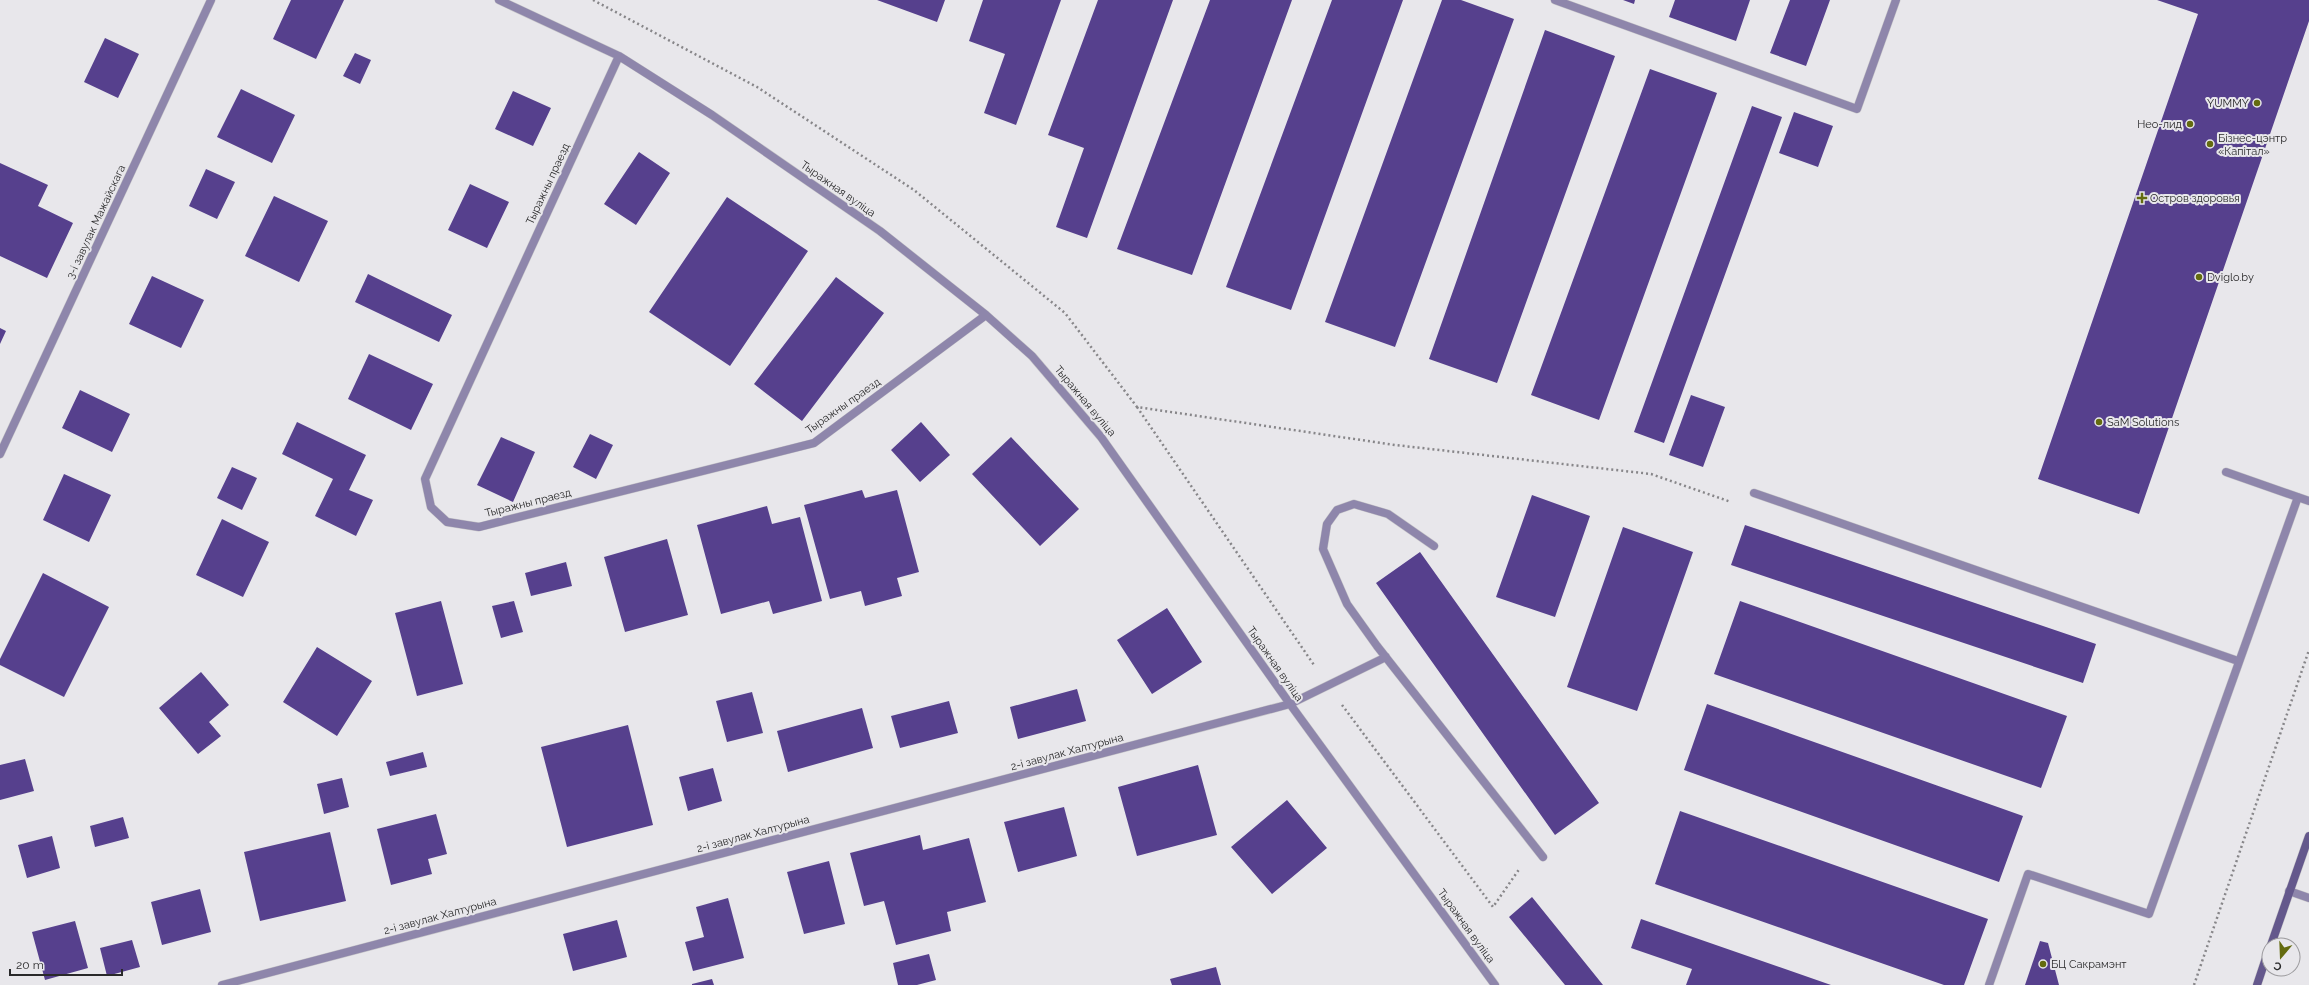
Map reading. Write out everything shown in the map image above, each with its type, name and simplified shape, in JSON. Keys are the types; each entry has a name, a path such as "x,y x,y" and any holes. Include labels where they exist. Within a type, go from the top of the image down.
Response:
{"street":[{"name":"3-і завулак Мажайскага","path":"0,454 211,0"},
{"name":"Тыражная вуліца","path":"499,0 619,56 712,115 880,231 986,315 1032,356 1101,437 1290,704 1495,985"},
{"path":"1555,0 1857,109 1896,0"},
{"name":"Тыражны праезд","path":"619,56 425,479 431,507 447,522 479,527 814,442 986,315"},
{"path":"2226,472 2309,502"},
{"path":"1754,493 2238,662"},
{"path":"1989,985 2028,874 2149,914 2298,497"},
{"path":"1434,546 1388,514 1354,504 1337,510 1327,524 1323,549 1344,597 1386,657 1543,857"},
{"name":"2-і завулак Халтурына","path":"222,985 1290,704 1386,657"},
{"path":"2274,937 2309,836"},
{"path":"2289,891 2309,898"},
{"path":"2257,985 2261,973"}],"path":[{"path":"593,0 757,87 914,190 1065,313 1137,407 1328,686 1493,907 1517,874"},
{"path":"1137,407 1395,445 1651,474"},
{"path":"2194,985 2309,650"}],"building":[{"path":"291,0 344,0 316,59 273,39"},
{"path":"877,0 945,0 937,22"},
{"path":"983,0 1061,0 1016,125 984,113 1005,54 969,41"},
{"path":"1098,0 1173,0 1087,238 1056,227 1084,148 1048,135"},
{"path":"1210,0 1292,0 1192,275 1117,249"},
{"path":"1332,0 1403,0 1291,310 1226,287"},
{"path":"1442,0 1461,0 1514,19 1395,347 1325,322"},
{"path":"1623,0 1635,0 1634,4"},
{"path":"1675,0 1750,0 1736,41 1669,17"},
{"path":"1790,0 1830,0 1806,66 1770,53"},
{"name":"Бізнес-цэнтр «Капітал»","path":"2157,0 2309,0 2309,21 2139,514 2038,479 2198,14"},
{"path":"1545,30 1615,56 1497,383 1429,359"},
{"path":"105,38 139,54 118,98 84,82"},
{"path":"355,53 371,60 360,84 343,76"},
{"path":"1650,69 1717,93 1599,420 1531,395"},
{"path":"241,89 295,115 272,163 217,137"},
{"path":"513,91 551,108 533,146 495,129"},
{"path":"1752,106 1782,117 1664,443 1634,432"},
{"path":"1794,112 1833,126 1818,167 1779,153"},
{"path":"639,152 670,173 636,225 604,204"},
{"path":"0,163 48,185 38,206 73,223 47,278 0,256"},
{"path":"206,169 235,182 217,219 189,206"},
{"path":"470,184 509,202 487,248 448,230"},
{"path":"274,196 328,221 299,282 245,256"},
{"path":"727,197 808,251 730,366 649,312"},
{"path":"368,274 452,315 439,342 355,302"},
{"path":"152,276 204,300 181,348 129,324"},
{"path":"836,277 884,313 802,421 754,384"},
{"path":"0,328 6,331 0,344"},
{"path":"369,354 433,384 411,430 348,399"},
{"path":"80,390 130,414 112,452 62,428"},
{"path":"1691,395 1725,407 1703,467 1669,455"},
{"path":"297,422 366,455 349,490 373,500 356,536 315,516 333,479 282,454"},
{"path":"921,422 950,455 920,482 891,450"},
{"path":"590,434 613,445 596,479 573,467"},
{"path":"501,437 535,452 513,502 477,485"},
{"path":"1011,437 1079,509 1040,546 972,474"},
{"path":"232,467 257,478 242,510 217,498"},
{"path":"64,474 111,495 89,542 43,520"},
{"path":"862,490 865,498 897,490 919,572 897,578 902,596 865,606 861,591 830,599 804,505"},
{"path":"1532,495 1590,516 1555,617 1496,597"},
{"path":"767,506 772,524 800,517 822,601 773,614 769,601 721,614 697,525"},
{"path":"222,519 269,542 243,597 196,575"},
{"path":"1745,525 2096,644 2083,683 1731,565"},
{"path":"1623,527 1693,552 1637,711 1567,687"},
{"path":"667,539 688,615 625,632 604,557"},
{"path":"1420,552 1599,803 1555,835 1376,583"},
{"path":"566,562 572,586 531,596 525,573"},
{"path":"43,573 109,607 64,697 0,665 0,659"},
{"path":"441,601 463,684 417,696 395,613"},
{"path":"514,601 523,632 501,638 492,606"},
{"path":"1740,601 2067,716 2041,788 1714,674"},
{"path":"1167,608 1202,662 1152,694 1117,640"},
{"path":"317,647 372,681 337,736 283,702"},
{"path":"201,672 229,705 209,722 221,736 198,754 159,708"},
{"path":"1077,689 1086,721 1018,739 1010,707"},
{"path":"752,692 763,733 727,742 716,701"},
{"path":"949,701 958,733 900,748 891,716"},
{"path":"1707,704 2023,816 1999,882 1684,770"},
{"path":"862,708 873,748 788,772 777,731"},
{"path":"628,725 653,825 567,847 541,747"},
{"path":"423,752 427,767 390,776 386,762"},
{"path":"25,759 34,791 0,800 0,765"},
{"path":"1198,765 1217,835 1137,856 1118,787"},
{"path":"713,768 722,801 688,811 679,777"},
{"path":"342,778 349,807 324,814 317,784"},
{"path":"1287,800 1327,848 1272,894 1231,847"},
{"path":"1064,807 1077,856 1018,872 1004,822"},
{"path":"1680,811 1988,919 1964,985 1944,985 1655,884"},
{"path":"436,814 447,854 428,859 432,874 391,885 377,829"},
{"path":"123,817 129,838 95,847 90,826"},
{"path":"330,832 346,901 260,921 244,852"},
{"path":"920,835 923,850 969,838 986,902 947,912 951,931 896,945 884,901 864,906 850,853"},
{"path":"52,836 60,868 27,878 18,845"},
{"path":"829,861 845,924 804,934 787,872"},
{"path":"200,889 211,932 162,945 151,902"},
{"path":"1532,897 1603,985 1565,985 1509,917"},
{"path":"728,898 744,958 693,971 685,942 704,937 696,907"},
{"path":"1641,919 1831,985 1686,985 1692,969 1631,948"},
{"path":"617,920 627,957 573,971 563,934"},
{"path":"75,921 88,968 45,980 32,932"},
{"path":"132,940 140,967 107,976 100,948"},
{"name":"БЦ Сакрамэнт","path":"2040,941 2048,943 2059,985 2025,985"},
{"path":"929,954 936,980 917,985 898,985 893,963"},
{"path":"1216,967 1221,985 1172,985 1170,979"},
{"path":"712,979 714,985 692,985 692,984"}],"place":[{"name":"YUMMY","path":"2257,103"},
{"name":"Нео-лид","path":"2190,124"},
{"name":"Бізнес-цэнтр «Капітал»","path":"2210,144"},
{"name":"Остров здоровья","path":"2142,198"},
{"name":"Dviglo.by","path":"2199,277"},
{"name":"SaM Solutions","path":"2099,422"},
{"name":"БЦ Сакрамэнт","path":"2043,964"}]}
